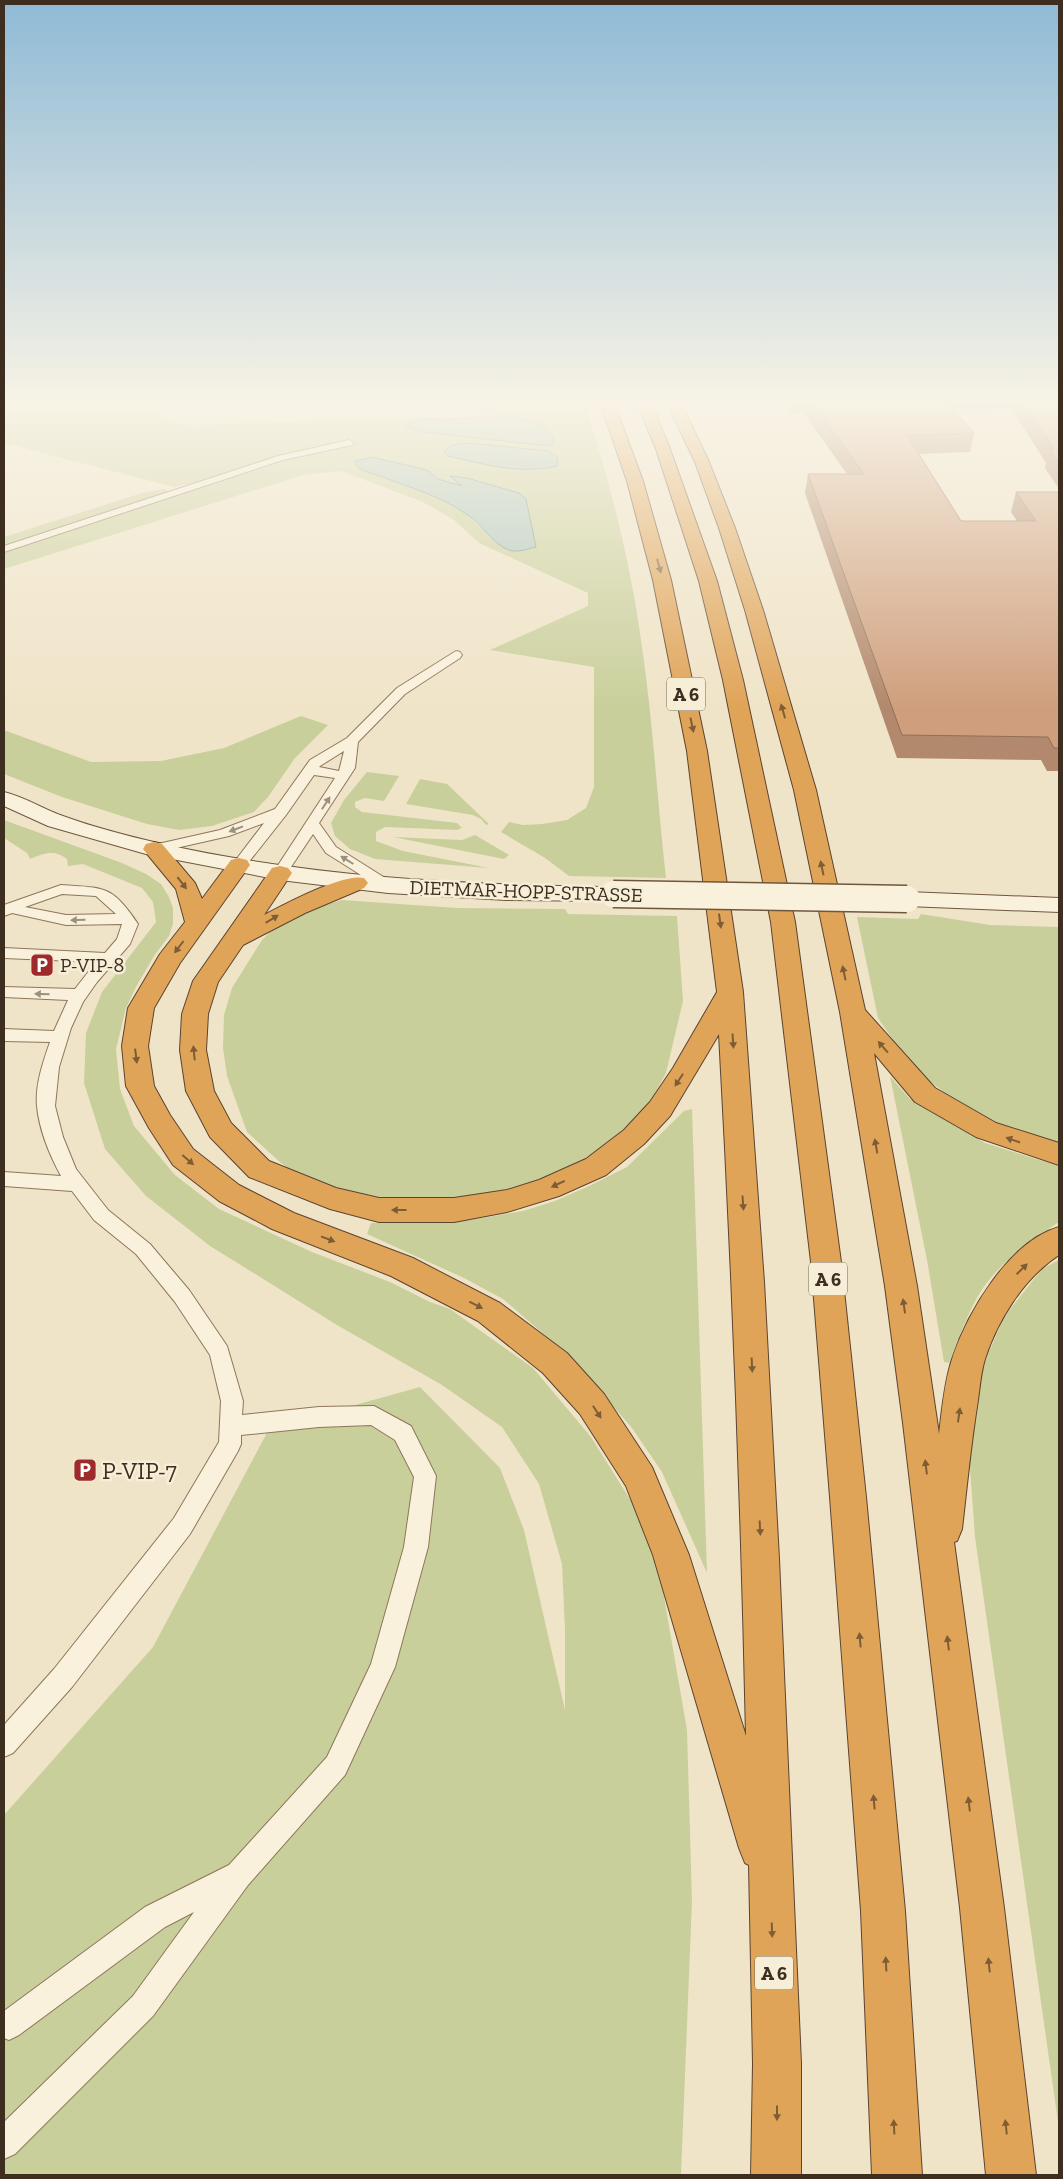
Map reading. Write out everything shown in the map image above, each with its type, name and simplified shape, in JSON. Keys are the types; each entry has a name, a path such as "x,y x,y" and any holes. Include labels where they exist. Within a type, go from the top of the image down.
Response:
{"highway":[{"name":"A 6","path":"641,505 662,580 697,751 730,992 748,1282 761,1549 777,2064 776,2175"},
{"name":"A 6","path":"682,505 708,581 733,680 783,922 826,1262 845,1468 883,1911 897,2175"},
{"path":"718,505 754,610 805,790 853,1012 901,1286 982,1908 1011,2175"},
{"path":"154,849 187,888 197,923"},
{"path":"239,865 169,960 141,1008 135,1046 140,1086 158,1121 183,1157 229,1193 283,1221 402,1268 490,1312 555,1364 592,1404 640,1478 671,1555 770,1881"},
{"path":"280,872 206,982 195,1014 193,1050 200,1090 220,1130 259,1169 330,1198 379,1210 454,1210 507,1201 548,1188 596,1167 634,1137 660,1109 684,1074 730,992"},
{"path":"230,944 279,914 309,900 356,883"},
{"path":"853,1012 925,1094 986,1130 1059,1154"},
{"path":"939,1568 960,1407 969,1356 990,1313 1012,1279 1046,1246 1059,1239"}],"street":[{"name":"DIETMAR-HOPP-STRASSE","path":"4,798 56,820 154,849 280,872 356,883 506,893 907,899 1059,905"}],"lane":[{"path":"4,549 139,505"},
{"path":"239,865 315,763 352,741 402,691 456,655"},
{"path":"280,872 344,776 348,768 352,741"},
{"path":"310,770 344,776"},
{"path":"154,849 224,833 281,811"},
{"path":"313,824 331,850 388,886"},
{"path":"4,1744 63,1678 182,1526 230,1444 232,1402 220,1352 182,1296 143,1249 102,1215 68,1172 54,1138 46,1106 50,1067 60,1037 80,995 91,978 124,941 130,924 119,907 100,892 61,889 7,909"},
{"path":"7,909 66,920 126,919"},
{"path":"4,953 109,958"},
{"path":"4,992 80,995"},
{"path":"4,1035 60,1037"},
{"path":"4,1179 77,1184"},
{"path":"4,2143 143,2006 238,1875 336,1766 383,1667 416,1547 425,1476 403,1433 374,1415 319,1417 231,1426"},
{"path":"10,2025 155,1916 238,1875"}],"green space":[{"path":"105,505 130,505 4,545 4,537"},
{"path":"144,505 209,505 4,569 4,552"},
{"path":"428,505 448,505 467,514 496,543 509,550 483,505 614,505 631,580 645,670 666,878 569,876 545,858 501,832 509,822 523,825 567,820 586,808 594,787 594,667 490,650 588,606 588,593 479,543 454,520"},
{"path":"301,716 328,725 295,758 268,797 254,812 212,826 179,830 147,824 62,797 4,774 4,730 91,762 161,761 224,748"},
{"path":"367,772 399,776 384,801 365,798 355,802 355,807 362,812 457,823 462,828 457,830 385,827 376,832 376,841 403,851 489,868 375,859 350,849 335,836 331,823 344,800"},
{"path":"420,779 447,784 489,824 486,825 481,819 473,815 406,804"},
{"path":"4,820 122,863 146,874 161,884 169,897 173,908 173,924 169,936 154,956 126,1008 116,1049 120,1089 134,1126 175,1175 219,1209 312,1252 390,1282 430,1302 450,1309 533,1368 591,1437 633,1504 659,1568 687,1730 692,1901 681,2175 4,2175 4,1815 153,1647 269,1429 420,1387 500,1468 524,1530 565,1710 565,1630 562,1564 539,1484 502,1427 442,1385 337,1325 210,1246 146,1196 105,1149 84,1083 86,1033 102,992 156,922 153,902 142,888 83,864 68,866 67,859 58,854 44,854 30,859 27,853 4,838"},
{"path":"475,835 509,855 504,859 393,837 462,840"},
{"path":"342,900 457,908 565,909 568,914 677,916 683,1001 666,1073 653,1097 633,1121 609,1142 584,1159 544,1178 509,1190 472,1198 401,1200 347,1194 302,1178 281,1163 247,1132 227,1076 223,1048 224,1015 232,988 262,940 278,924 321,906"},
{"path":"921,914 990,925 1059,927 1059,1148 994,1124 959,1104 921,1074 904,1056 878,1018 857,917 918,919"},
{"path":"890,1076 909,1098 985,1143 1059,1166 1059,1222 1018,1251 999,1268 983,1288 964,1325 949,1363 944,1362 927,1260"},
{"path":"692,1109 707,1573 662,1472 632,1428 571,1358 503,1299 464,1278 367,1234 371,1223 440,1223 482,1218 523,1211 555,1201 627,1167 684,1111"},
{"path":"1059,1260 1059,2129 975,1537 968,1441 977,1380 1004,1317 1042,1269"}],"water":[{"path":"450,505 527,505 536,547 519,551 509,550 493,539 468,515"}],"building":[{"path":"819,505 951,505 961,521 1036,521 1025,505 1059,505 1059,748 1054,748 1048,737 902,735"}],"place":[{"name":"P-VIP-8","path":"42,965"},
{"name":"P-VIP-7","path":"85,1470"}]}
